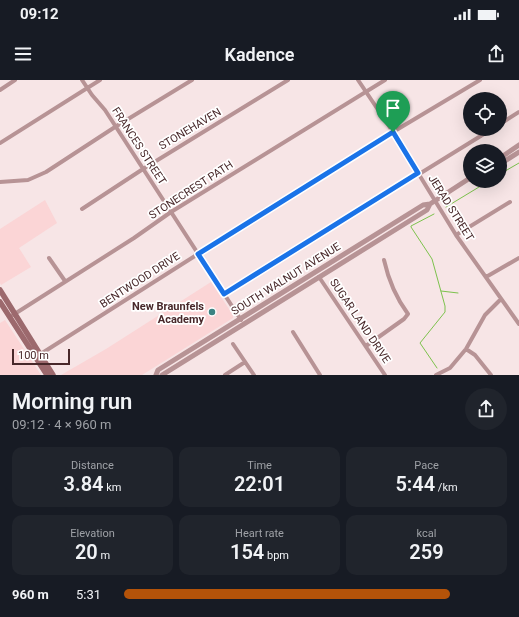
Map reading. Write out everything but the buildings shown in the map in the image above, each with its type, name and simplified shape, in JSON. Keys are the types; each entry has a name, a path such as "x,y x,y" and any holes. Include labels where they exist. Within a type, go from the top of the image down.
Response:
{"main road":[{"path":"0,290 15,314 47,375"},
{"path":"0,302 53,375"}],"street":[{"path":"0,90 15,80"},
{"name":"FRANCES STREET","path":"82,80 105,110 243,324"},
{"path":"0,143 100,80"},
{"path":"0,182 28,180 37,176 63,162 115,127 192,80"},
{"name":"STONEHAVEN","path":"82,209 143,168 288,80"},
{"name":"JERAD STREET","path":"358,80 393,132 418,173 432,203 518,322"},
{"name":"STONECREST PATH","path":"10,317 134,238 171,212 385,80"},
{"name":"BENTWOOD DRIVE","path":"38,356 393,132 480,80"},
{"path":"507,120 519,112"},
{"path":"224,294 480,136"},
{"path":"507,153 519,145"},
{"path":"507,160 519,152"},
{"name":"SOUTH WALNUT AVENUE","path":"156,375 158,370 240,318 423,205 432,203 463,183"},
{"path":"456,235 510,202"},
{"name":"SOUTH WALNUT AVENUE","path":"162,375 427,210 432,203"},
{"path":"49,258 65,281"},
{"path":"486,277 519,258"},
{"path":"366,346 404,319 408,314 403,307 387,272 384,260"},
{"name":"SUGAR LAND DRIVE","path":"319,277 385,375"},
{"path":"436,375 450,368 466,349 485,315 500,299"},
{"path":"293,332 320,375"},
{"path":"233,344 254,375"},
{"path":"466,349 475,355 491,375"},
{"path":"225,375 245,362"}],"shaded area":[{"path":"45,200 57,223 19,248 31,267 1,285 0,229"},
{"path":"211,282 233,315 233,318 142,375 61,375 106,349"},
{"path":"5,320 41,375 0,375 0,323"}],"waterway":[{"path":"507,170 519,163"},
{"path":"446,207 477,188"},
{"path":"434,214 411,227 432,259 445,306 445,312 420,343 437,368"},
{"path":"441,291 458,293"}],"place":[{"name":"New Braunfels Academy","path":"212,312"}],"route":[{"path":"393,132 418,173 224,294 198,254 393,132"}]}
